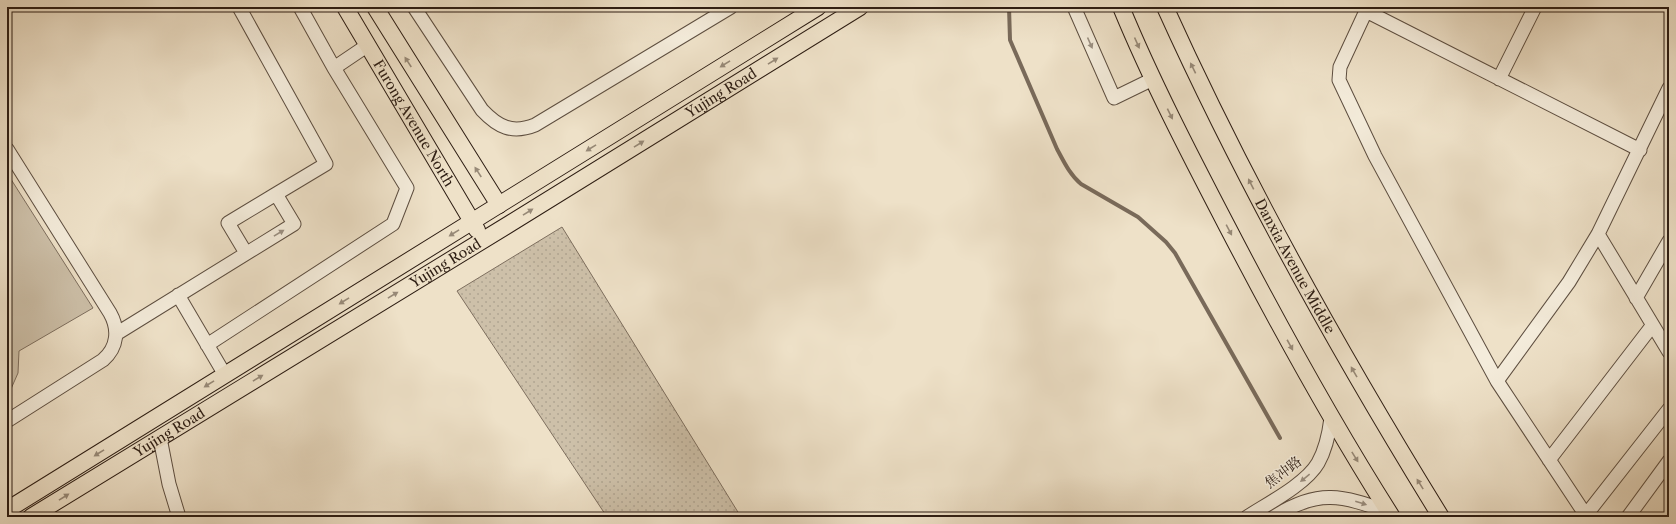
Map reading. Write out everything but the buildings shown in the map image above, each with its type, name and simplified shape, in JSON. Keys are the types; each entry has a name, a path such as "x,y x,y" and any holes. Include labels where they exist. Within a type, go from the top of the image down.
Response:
{"main road":[{"name":"Furong Avenue North","path":"345,7 483,240"},
{"name":"Furong Avenue North","path":"375,7 499,205"},
{"name":"Yujing Road","path":"7,510 818,7"},
{"name":"Yujing Road","path":"30,517 511,223 860,7"},
{"path":"1121,7 1153,79 1260,290 1331,418 1390,515"},
{"name":"Danxia Avenue Middle","path":"1165,7 1205,93 1294,266 1392,438 1441,517"}],"street":[{"path":"239,7 326,164 228,223 246,253"},
{"path":"207,345 393,224 407,188 334,68 300,7"},
{"path":"414,7 482,110 491,120 502,127 526,129 731,7"},
{"path":"1074,7 1114,98 1153,79"},
{"path":"1499,78 1535,7"},
{"path":"1640,150 1366,9 1340,67 1339,80 1376,156 1497,381 1586,516 1669,409"},
{"path":"334,68 368,45"},
{"path":"1497,381 1569,282 1598,234 1669,88"},
{"path":"7,149 110,313 114,320 116,334 112,349 103,360 7,420"},
{"path":"116,334 294,224 276,194"},
{"name":"Furong Avenue North","path":"499,205 511,223"},
{"path":"1598,234 1669,352"},
{"path":"1636,298 1669,241"},
{"path":"178,295 225,375"},
{"path":"1549,460 1652,326"},
{"name":"焦冲路","path":"1247,517 1303,480 1311,473 1324,451 1331,418"},
{"path":"160,438 169,484 179,517"},
{"path":"1628,517 1669,461"},
{"path":"1274,517 1299,503 1320,497 1343,498 1390,515"}],"shaded area":[{"path":"7,173 93,308 19,351 18,373 7,398"},
{"path":"562,227 741,517 607,517 457,291"}],"waterway":[{"path":"1009,7 1010,40 1057,149 1068,168 1081,184 1138,217 1166,242 1175,253 1280,438"}]}
